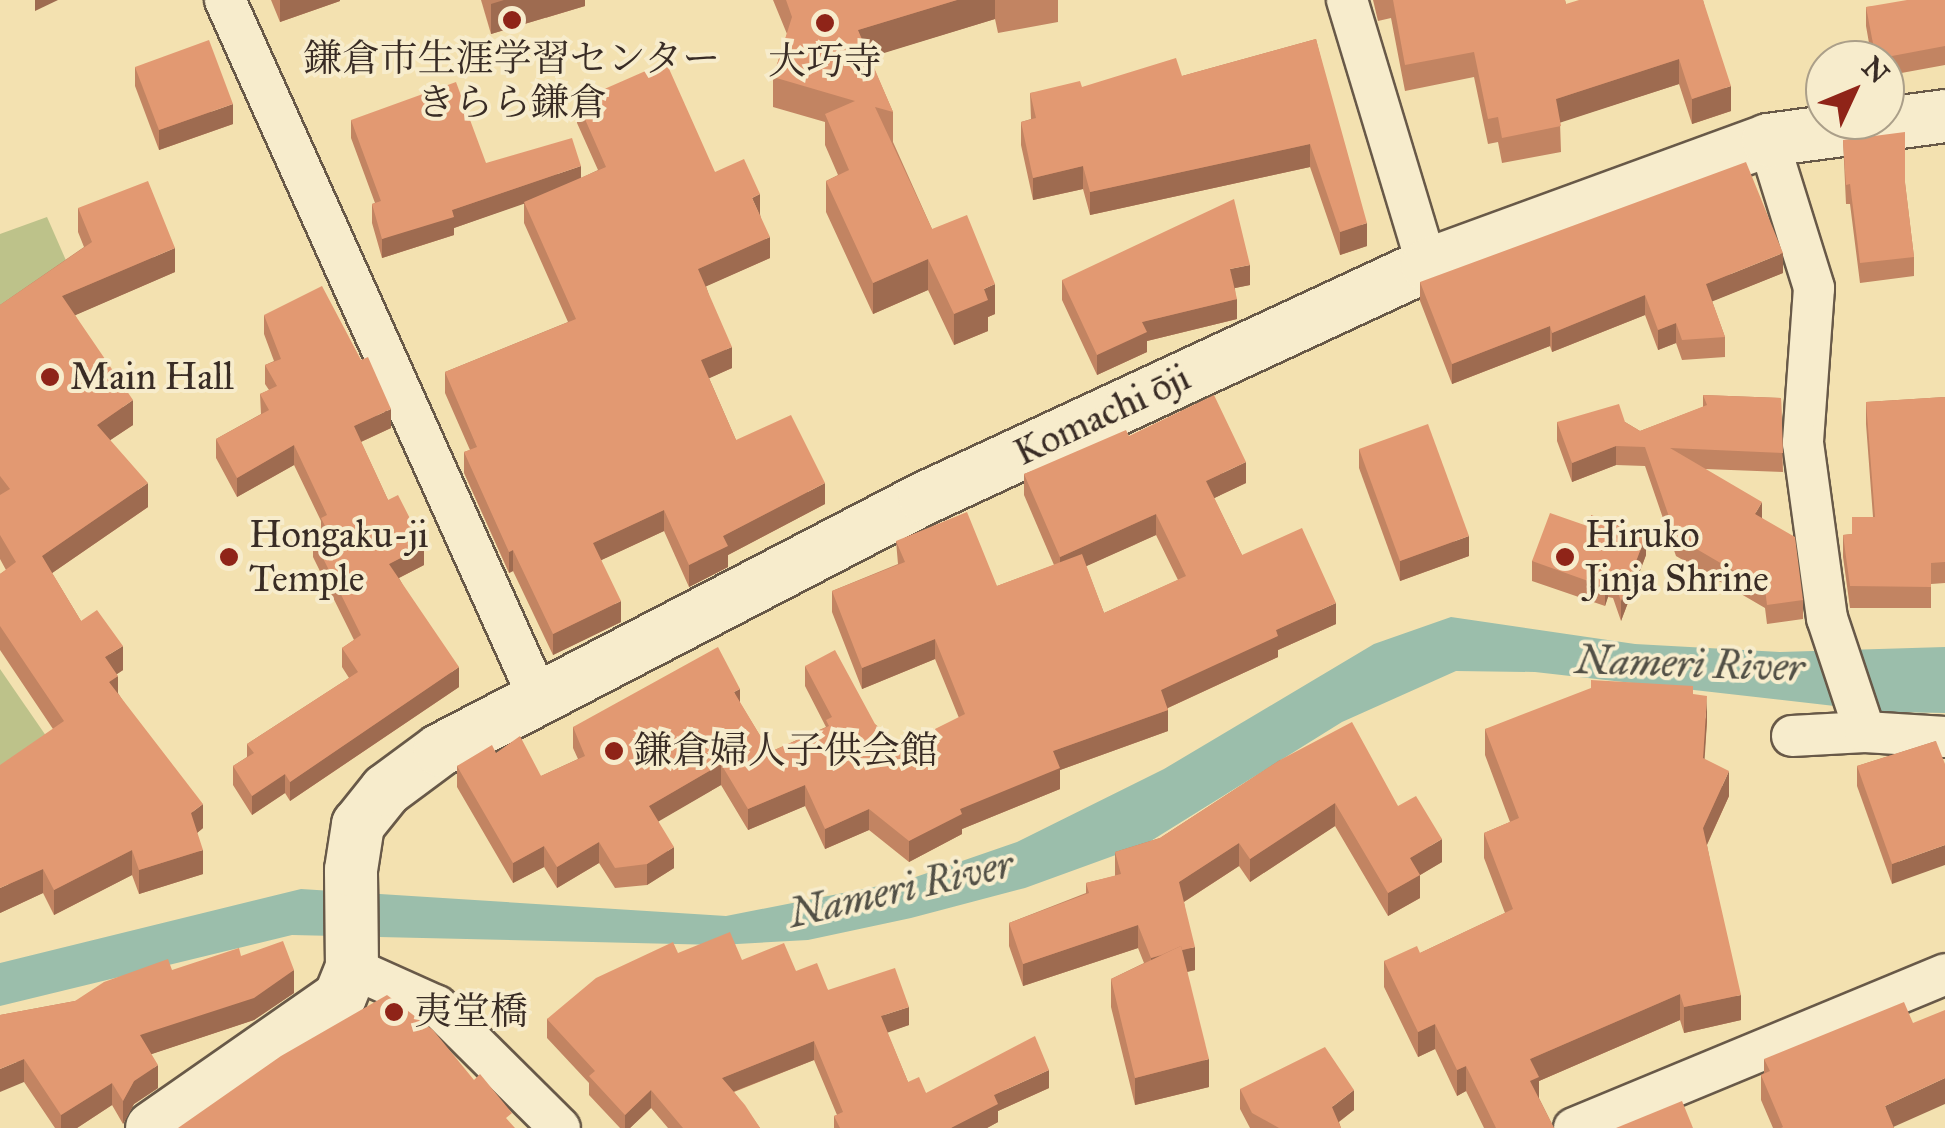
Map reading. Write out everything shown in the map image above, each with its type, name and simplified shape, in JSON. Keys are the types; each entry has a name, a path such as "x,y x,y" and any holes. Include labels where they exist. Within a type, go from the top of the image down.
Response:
{"street":[{"path":"226,0 539,699"},
{"path":"1347,0 1427,266"},
{"name":"Komachi ōji","path":"354,949 351,870 358,824 386,790 440,750 925,498 1427,266 1768,140 1945,116"},
{"path":"1768,140 1814,288 1803,443 1827,618 1865,732"},
{"path":"1792,736 1865,732 1945,737"},
{"path":"152,1128 340,997 354,949 437,1006 560,1128"},
{"path":"1574,1128 1945,974"}],"green space":[{"path":"47,217 75,281 0,313 0,234"},
{"path":"0,669 53,746 0,784"}],"water":[{"name":"Nameri River","path":"1451,617 1635,644 1780,652 1945,647 1945,713 1887,712 1535,672 1456,671 1342,722 1146,844 1025,888 911,918 808,940 719,945 292,935 0,1006 0,963 301,889 726,916 904,881 1017,842 1164,769 1374,644"}],"building":[{"path":"786,0 957,0 858,30 893,112 875,107 932,229 967,215 995,284 984,289 988,300 954,314 928,259 873,283 826,181 849,170 825,114 855,101 773,77 792,17"},
{"path":"1393,0 1565,0 1566,4 1579,0 1703,0 1731,86 1692,99 1679,59 1556,99 1561,126 1502,138 1498,117 1488,119 1474,52 1405,65"},
{"path":"1907,0 1945,0 1945,46 1905,54 1905,40 1872,40 1866,7"},
{"path":"1316,39 1367,223 1340,232 1310,144 1090,192 1083,166 1033,178 1021,122 1036,118 1030,93 1080,81 1082,87 1176,58 1182,76"},
{"path":"209,40 233,104 159,130 135,67"},
{"path":"666,62 715,172 744,159 760,194 752,198 770,237 698,269 732,347 701,360 736,440 791,415 825,483 723,536 728,546 689,565 664,510 593,543 621,601 553,634 513,550 509,552 464,452 477,447 445,372 576,319 524,202 606,167 577,101"},
{"path":"456,82 486,163 572,138 581,166 452,210 454,217 382,239 372,204 381,201 351,120"},
{"path":"1843,140 1905,140 1905,182 1914,257 1860,263 1850,184 1846,185"},
{"path":"1746,162 1783,253 1706,284 1725,337 1682,340 1676,323 1658,330 1645,295 1552,333 1550,326 1452,364 1420,282"},
{"path":"148,181 175,248 62,296 133,400 97,425 148,483 42,556 81,621 97,610 123,646 105,657 118,676 109,682 203,804 191,813 203,850 139,870 132,850 54,890 43,869 0,888 0,765 64,721 0,626 0,574 16,562 0,535 0,495 10,489 0,476 0,305 92,242 78,208"},
{"path":"1234,199 1250,265 1230,269 1237,299 1142,322 1147,332 1097,355 1062,280"},
{"path":"322,286 361,360 368,357 391,409 354,426 388,500 398,495 424,546 389,564 459,667 290,782 285,774 252,796 233,766 254,753 247,744 358,672 342,648 361,635 313,538 327,530 321,518 327,515 294,445 237,478 216,439 269,410 260,394 277,386 265,365 281,359 264,315"},
{"path":"1214,395 1246,462 1206,481 1242,555 1302,528 1336,603 1276,630 1278,636 1161,690 1168,710 1053,751 1060,768 960,809 962,814 909,841 869,809 825,829 805,785 748,809 721,764 649,806 674,847 647,864 615,868 599,842 557,867 544,846 513,863 457,766 492,745 496,753 520,736 541,776 585,756 573,727 718,647 740,689 734,692 770,752 829,726 826,720 832,717 805,666 835,650 875,724 901,746 965,714 935,639 862,668 832,591 905,562 896,541 967,512 997,586 1082,554 1104,613 1186,576 1156,514 1060,557 1024,474 1126,430 1129,436"},
{"path":"1703,395 1781,398 1783,453 1670,448 1762,502 1755,514 1795,537 1803,600 1767,605 1765,589 1676,537 1645,447 1616,446 1572,463 1557,422 1619,404 1625,422 1640,431 1707,405"},
{"path":"1945,397 1945,562 1931,563 1931,587 1850,586 1843,535 1852,534 1852,517 1875,517 1866,402"},
{"path":"1428,424 1469,536 1400,561 1359,449"},
{"path":"1550,513 1596,529 1591,515 1646,535 1621,601 1613,579 1608,577 1605,587 1532,561"},
{"path":"1591,680 1693,686 1693,694 1707,696 1703,758 1729,771 1703,828 1741,995 1684,1007 1680,994 1530,1059 1539,1077 1530,1081 1554,1128 1496,1128 1466,1066 1457,1070 1435,1024 1418,1032 1384,961 1417,946 1420,953 1513,909 1484,833 1519,818 1485,729 1591,688"},
{"path":"1352,722 1398,806 1416,796 1442,839 1410,858 1420,875 1388,893 1335,803 1250,859 1239,843 1179,882 1195,947 1182,950 1181,946 1151,958 1138,925 1023,964 1009,923 1089,893 1086,883 1121,874 1115,852 1160,838 1280,760"},
{"path":"1936,741 1945,764 1945,845 1892,864 1857,766"},
{"path":"730,932 742,960 784,943 796,971 817,963 828,990 895,968 909,1007 881,1016 908,1082 919,1077 926,1093 1035,1036 1049,1070 994,1095 998,1104 951,1128 840,1128 834,1116 843,1112 814,1041 722,1078 760,1128 683,1128 651,1090 625,1115 589,1076 595,1071 547,1019 596,978 673,942 678,953"},
{"path":"283,941 294,970 254,998 140,1035 158,1065 134,1081 123,1101 112,1083 61,1115 24,1059 0,1069 0,1015 75,1001 104,982 168,959 172,970 239,948 241,956"},
{"path":"1181,946 1209,1059 1135,1078 1111,979"},
{"path":"387,995 433,1030 474,1080 480,1074 512,1113 506,1118 515,1128 178,1128 281,1056"},
{"path":"1904,1002 1913,1023 1945,1010 1945,1078 1885,1106 1894,1128 1781,1128 1761,1075 1770,1071 1764,1059"},
{"path":"1325,1047 1354,1090 1332,1107 1341,1128 1279,1128 1252,1113 1240,1089"},
{"path":"1682,1101 1693,1128 1616,1128"}],"place":[{"name":"鎌倉市生涯学習センター きらら鎌倉","path":"512,20"},
{"name":"大巧寺","path":"825,23"},
{"name":"Main Hall","path":"50,377"},
{"name":"Hongaku-ji Temple","path":"229,557"},
{"name":"Hiruko Jinja Shrine","path":"1565,557"},
{"name":"鎌倉婦人子供会館","path":"614,751"},
{"name":"夷堂橋","path":"394,1012"}]}
